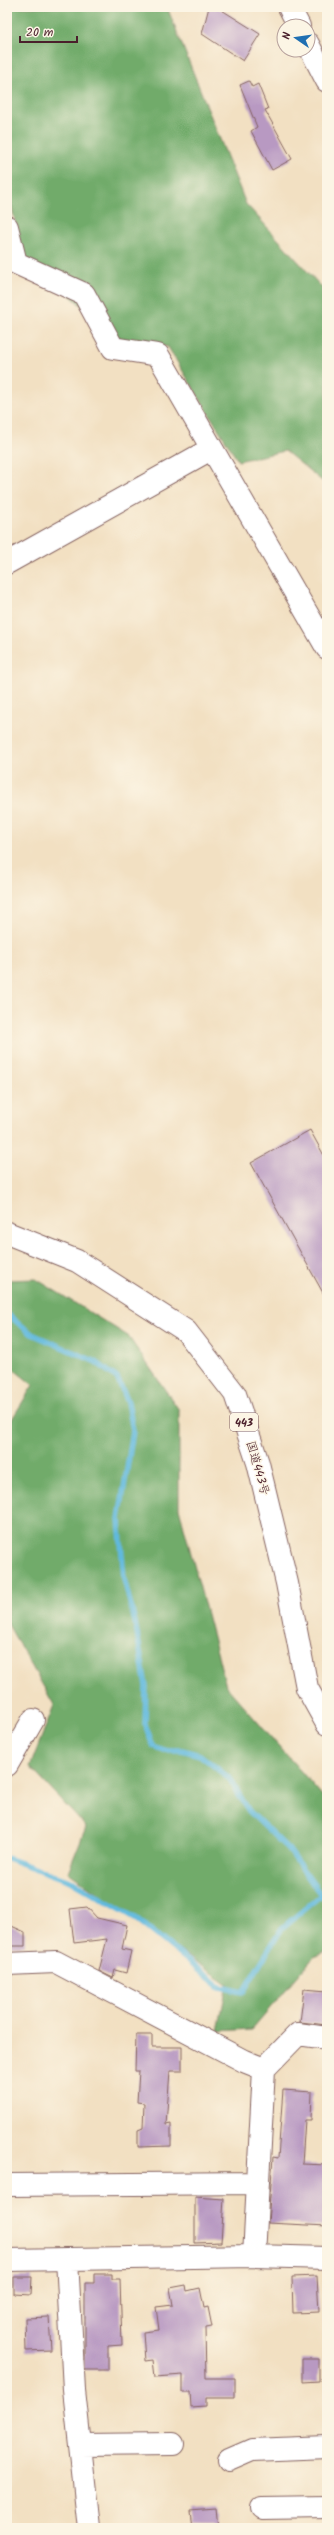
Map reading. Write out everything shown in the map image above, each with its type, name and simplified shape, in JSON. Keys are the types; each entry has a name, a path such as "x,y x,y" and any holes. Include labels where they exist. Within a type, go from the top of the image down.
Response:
{"main road":[{"path":"289,7 295,18"},
{"path":"315,58 327,81"},
{"path":"7,227 16,262 84,294 113,348 158,355 327,648"},
{"path":"7,563 212,449"},
{"name":"国道443号","path":"7,1233 77,1261 186,1330 235,1394 258,1463 287,1583 307,1688 327,1724"},
{"path":"7,1765 33,1720"},
{"path":"7,1964 56,1962 244,2061 264,2069"},
{"path":"254,2256 264,2069 298,2034 327,2038"},
{"path":"7,2185 258,2183"},
{"path":"7,2260 254,2256 327,2258"},
{"path":"67,2259 74,2390 89,2528"},
{"path":"80,2445 173,2444"},
{"path":"229,2460 252,2450 327,2448"},
{"path":"262,2508 327,2507"}],"green space":[{"path":"7,7 167,7 246,204 327,293 327,485 285,451 238,461 168,347 120,339 22,254 7,185"},
{"path":"36,1279 128,1336 179,1410 179,1508 226,1686 327,1801 327,1952 314,1957 252,2029 218,2031 227,1984 68,1872 86,1827 30,1767 54,1705 7,1623 7,1427 33,1385 7,1364 7,1280"}],"building":[{"path":"209,7 217,7 260,34 243,61 202,34"},
{"path":"249,81 252,87 258,84 268,109 265,110 292,159 272,170 251,131 257,127 240,85"},
{"path":"310,1130 327,1161 327,1300 251,1163"},
{"path":"87,1907 97,1918 127,1925 122,1949 131,1951 126,1973 115,1970 113,1978 99,1971 107,1939 74,1943 70,1909"},
{"path":"7,1924 25,1932 25,1946 7,1946"},
{"path":"304,1989 327,1991 327,2025 300,2022"},
{"path":"136,2035 152,2035 152,2047 182,2047 182,2071 170,2071 166,2124 171,2123 171,2146 138,2147 138,2130 143,2128 144,2103 137,2102 139,2071 135,2071"},
{"path":"283,2090 312,2092 311,2120 305,2120 302,2164 327,2165 327,2226 268,2223 273,2157 278,2158"},
{"path":"195,2197 224,2199 221,2242 195,2243"},
{"path":"94,2274 112,2274 112,2279 120,2279 122,2345 108,2346 108,2370 85,2370 85,2283 94,2283"},
{"path":"317,2276 319,2312 293,2313 292,2277"},
{"path":"14,2277 32,2277 31,2295 14,2294"},
{"path":"186,2285 187,2291 200,2288 204,2308 208,2307 212,2327 205,2328 206,2378 235,2378 235,2398 206,2398 206,2406 191,2407 190,2392 183,2392 183,2375 155,2377 153,2360 145,2361 143,2332 159,2330 156,2307 173,2305 170,2288"},
{"path":"49,2317 51,2350 26,2351 25,2318"},
{"path":"302,2359 319,2359 319,2381 302,2382"},
{"path":"216,2509 218,2528 192,2528 190,2511"}],"waterway":[{"path":"7,1314 32,1334 96,1362 117,1378 128,1402 133,1431 119,1519 124,1579 135,1622 146,1686 145,1724 153,1746 163,1750 182,1750 200,1755 229,1778 249,1811 289,1850 321,1895 327,1896"},
{"path":"7,1858 73,1882 137,1919 220,1987 243,1992 282,1928 321,1895"}]}
